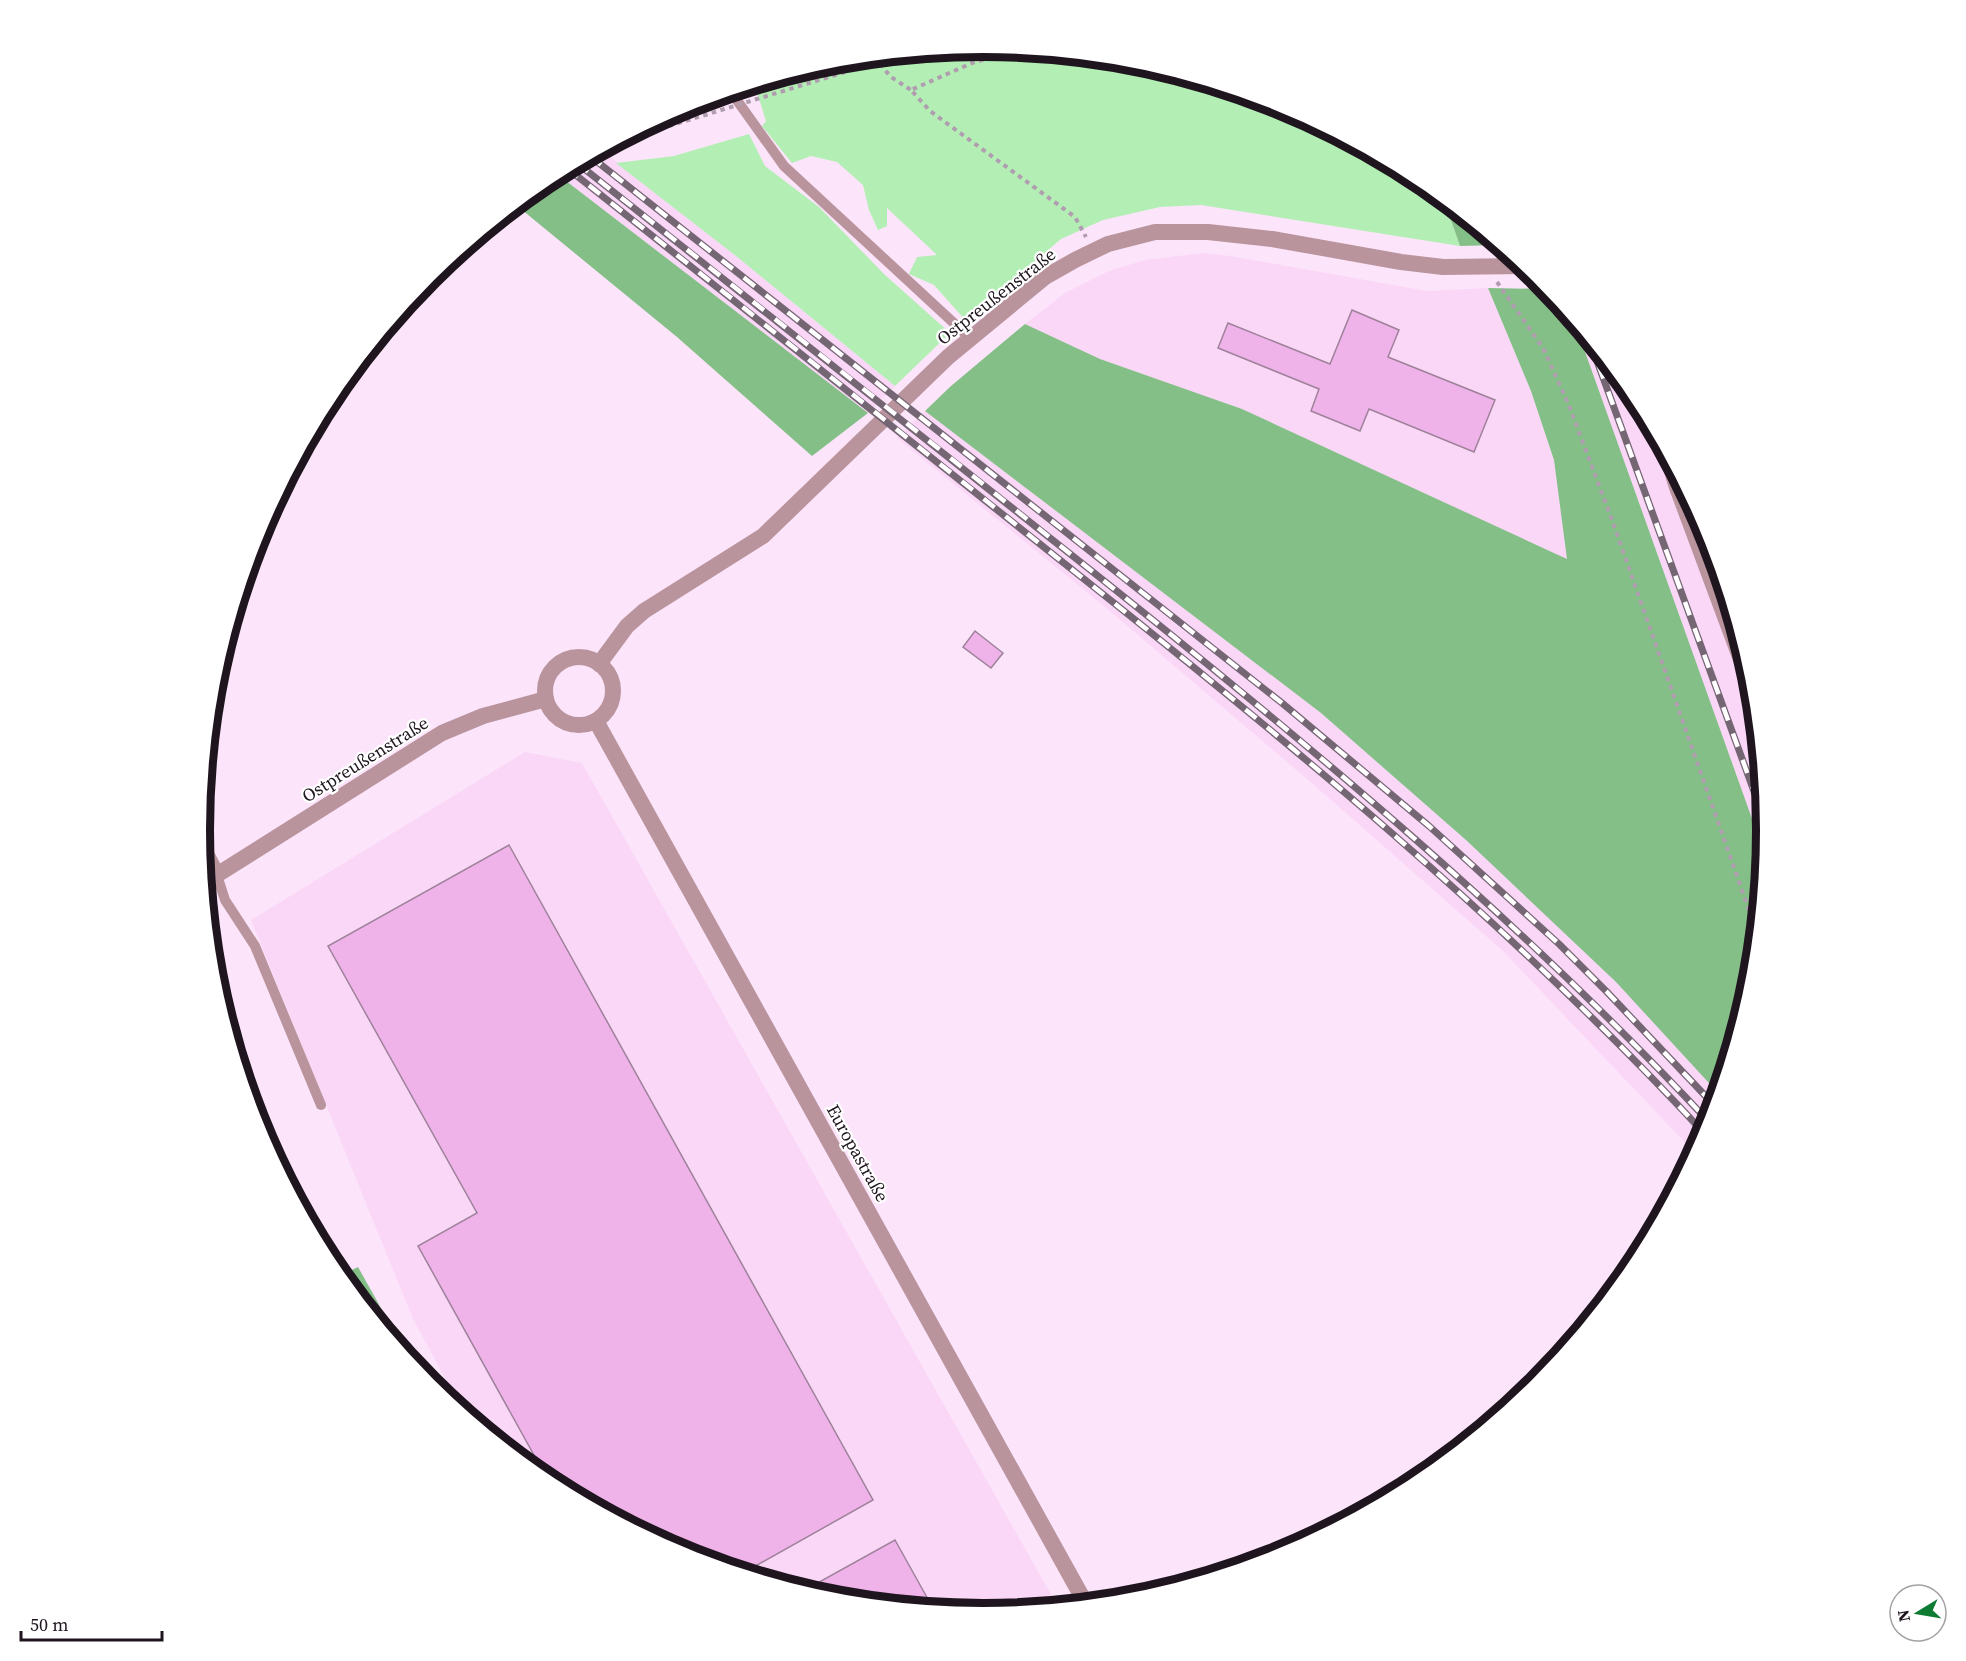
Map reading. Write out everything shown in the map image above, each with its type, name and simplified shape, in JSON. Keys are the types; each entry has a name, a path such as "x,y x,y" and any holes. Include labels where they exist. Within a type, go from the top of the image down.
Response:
{"street":[{"name":"Ostpreußenstraße","path":"599,664 627,626 645,611 763,536 970,338 1045,277 1108,244 1155,232 1208,232 1272,239 1401,262 1443,267 1512,267"},
{"path":"573,657 584,657 599,664 609,675 613,685 613,696 604,715 596,721 578,725 569,724 553,714 546,699 545,686 548,675 554,667 563,660 573,657"},
{"name":"Ostpreußenstraße","path":"211,878 442,733 483,716 546,699"},
{"name":"Europastraße","path":"596,721 1082,1597"}],"lane":[{"path":"735,98 784,166 970,338"},
{"path":"1670,476 1736,655"},
{"path":"211,880 255,946 321,1105"}],"path":[{"path":"911,90 972,63 992,57"},
{"path":"880,64 891,77 911,90 930,111 1075,217 1093,251"},
{"path":"665,126 858,68"},
{"path":"1489,268 1543,348 1568,404 1611,517 1751,917"}],"shaded area":[{"path":"608,155 895,386 868,413 565,180"},
{"path":"1203,253 1427,291 1488,288 1531,391 1554,460 1568,560 1242,409 1100,359 1025,324 1065,293 1109,271 1145,260"},
{"path":"1581,340 1626,401 1653,444 1698,534 1730,630 1742,680 1755,780 1756,830"},
{"path":"925,411 1321,713 1466,840 1616,982 1712,1087 1689,1147 1503,951 1314,785 1104,606 897,438"},
{"path":"525,752 582,763 1054,1600 983,1604 882,1597 783,1578 734,1563 641,1524 596,1500 553,1474 473,1412 453,1393 413,1319 251,920"}],"green space":[{"path":"983,57 1034,59 1134,72 1183,83 1232,98 1325,137 1370,161 1413,187 1449,213 1460,246 1201,205 1160,207 1103,220 1061,239 966,321 934,285 909,274 917,257 937,255 887,208 887,226 878,230 869,210 863,185 837,162 811,156 792,163 762,126 766,121 757,91 832,72 882,64"},
{"path":"749,134 765,166 819,207 884,274 950,333 895,386 736,256 616,163 674,156"},
{"path":"565,180 868,413 812,456 677,337 522,210"},
{"path":"1449,213 1488,245 1460,246"},
{"path":"1488,288 1535,289 1581,340 1756,830 1755,881 1742,981 1730,1031 1712,1087 1616,982 1466,840 1321,713 925,411 1025,324 1100,359 1242,409 1567,559 1554,460 1531,391"},
{"path":"358,1267 396,1334 369,1301 348,1272"}],"building":[{"path":"1352,310 1399,330 1388,357 1495,400 1474,452 1369,409 1360,431 1311,411 1319,389 1218,348 1228,323 1330,364"},
{"path":"975,631 1003,653 991,668 963,647"},
{"path":"509,845 873,1500 751,1568 687,1545 641,1524 596,1500 539,1463 418,1246 477,1213 328,946"},
{"path":"895,1540 929,1602 882,1597 814,1585"}],"railway":[{"path":"596,161 1282,703 1429,826 1559,944 1708,1099"},
{"path":"584,168 1178,640 1336,771 1414,838 1566,977 1702,1115"},
{"path":"575,174 1225,692 1308,762 1473,905 1630,1055 1698,1127"},
{"path":"1596,359 1755,795"}]}
